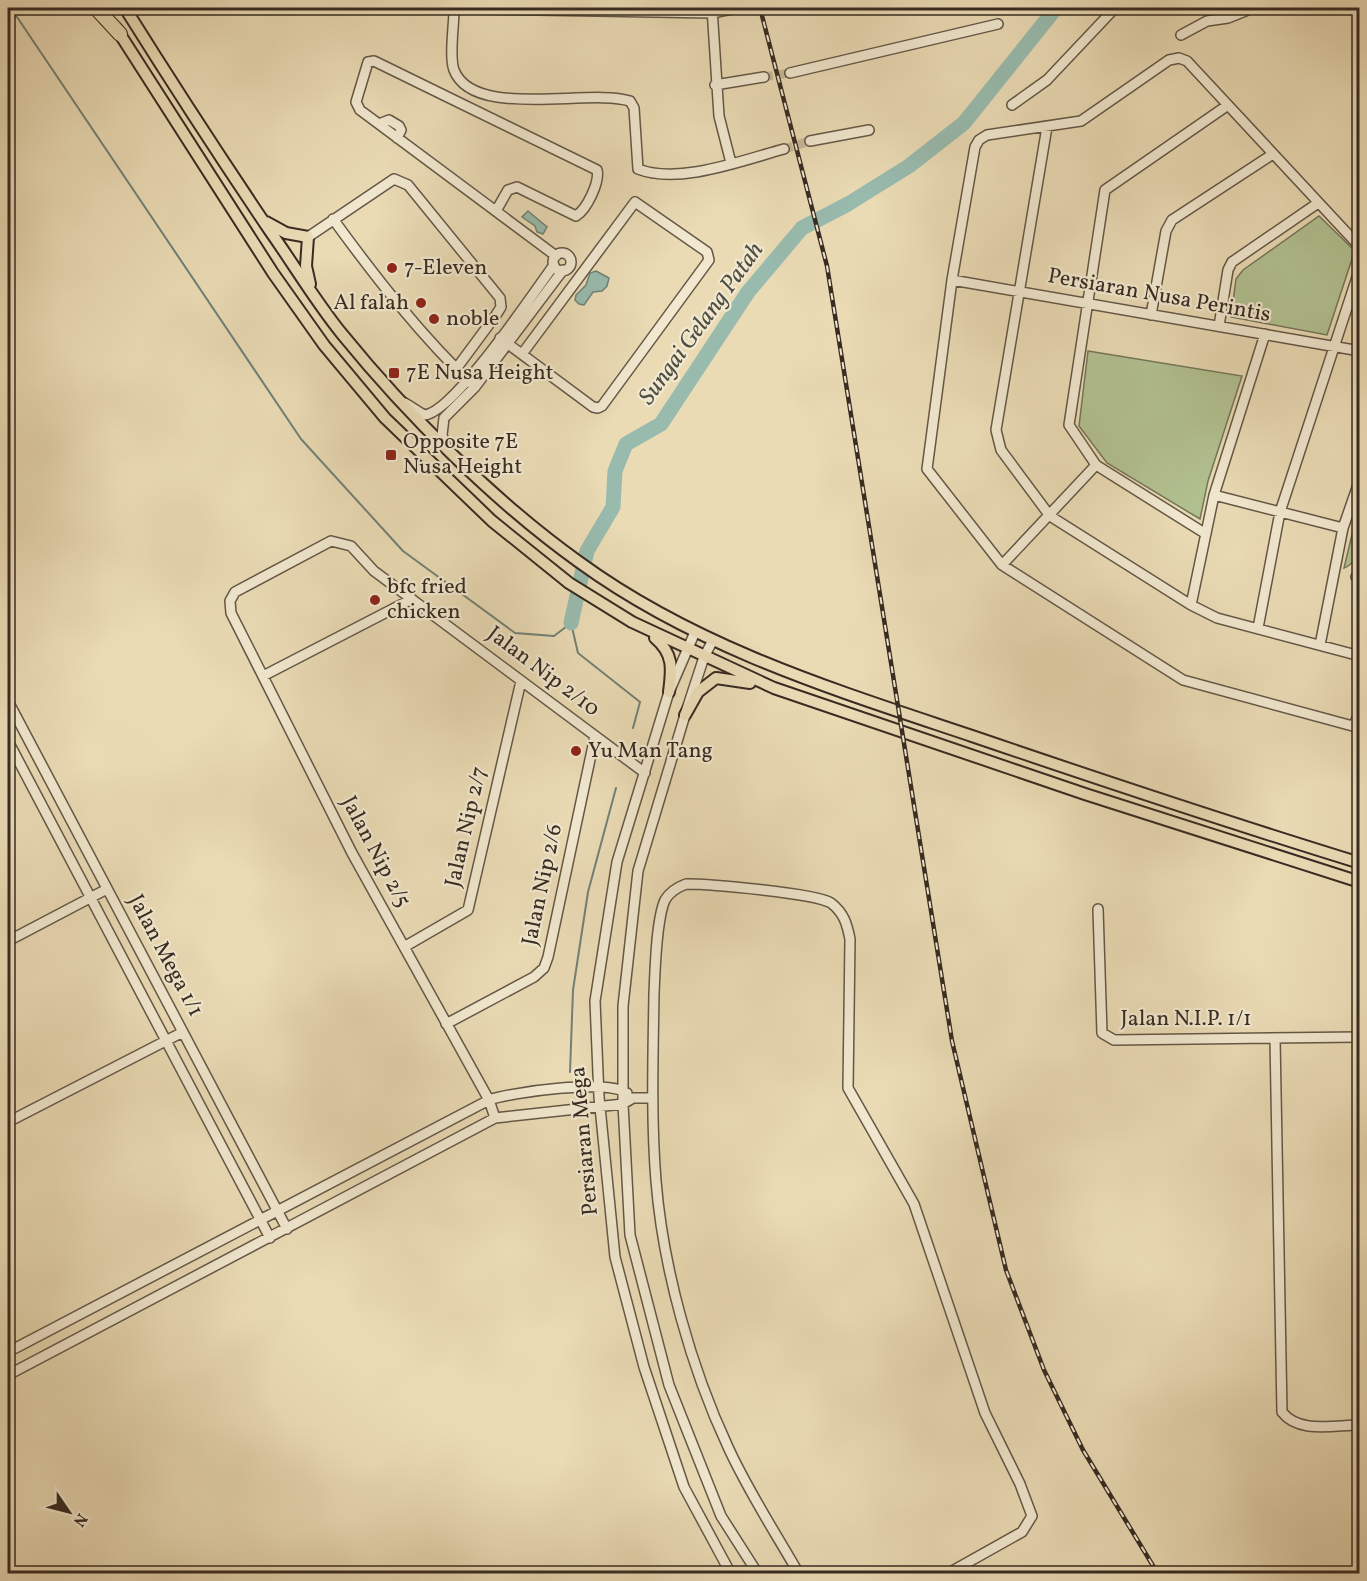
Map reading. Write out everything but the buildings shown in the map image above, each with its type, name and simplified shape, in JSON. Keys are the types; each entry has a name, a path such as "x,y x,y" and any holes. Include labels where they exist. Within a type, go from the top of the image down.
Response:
{"highway":[{"path":"96,8 120,34"}],"main road":[{"path":"103,8 273,273 330,353 385,418 492,520 569,583 632,622 687,650 774,688 1118,805 1359,882"},
{"path":"125,8 224,164 341,333 446,446 518,513 576,560 642,603 695,632 781,671 1359,863"},
{"path":"263,220 286,233 308,237 306,266 311,291"},
{"path":"632,622 667,649 672,668 669,692"},
{"path":"685,715 698,692 716,678 774,688"}],"street":[{"path":"415,8 454,10 712,10 736,8"},
{"path":"1012,105 1056,72 1115,8"},
{"path":"1181,35 1207,21 1227,18 1253,8"},
{"path":"454,10 453,68 459,80 493,98 624,99 630,101 634,108 638,169 649,173 711,171 784,149"},
{"path":"712,10 715,85 719,116 731,164"},
{"path":"790,73 998,24"},
{"path":"1359,247 1228,105 1186,61 1179,57 1168,60 1081,121 987,135 979,140 975,147 952,280 927,469 1002,565 1183,680 1356,727 1359,714"},
{"path":"446,446 442,435 444,418 504,341 558,264 496,211 397,138 401,130 399,126 389,120 379,124 360,110 356,102 366,67 374,61 597,170 598,179 583,212 576,216 517,187 508,190 496,211"},
{"path":"715,85 764,77"},
{"path":"1206,534 1096,465 1069,425 1105,190 1228,105"},
{"path":"1047,127 996,430 1001,450 1050,516 1191,605 1217,618 1359,656"},
{"path":"810,141 869,130"},
{"path":"1150,315 1166,231 1172,220 1273,154"},
{"path":"308,237 394,179 408,185 501,297 501,307 496,315 456,369"},
{"path":"504,341 593,407 602,406 709,260 707,252 635,202 522,354"},
{"path":"1219,326 1227,270 1232,262 1318,203"},
{"path":"333,219 371,272 456,369 472,384"},
{"path":"1258,628 1280,512 1359,268"},
{"name":"Persiaran Nusa Perintis","path":"952,280 1359,351"},
{"path":"1191,605 1214,495 1266,334"},
{"path":"401,400 424,415 431,415 472,384"},
{"path":"1002,565 1096,465"},
{"path":"1320,645 1343,528 1359,479"},
{"path":"1214,495 1343,528"},
{"name":"Jalan Nip 2/10","path":"230,601 235,592 331,541 351,546 374,571 645,773"},
{"path":"263,676 412,599"},
{"name":"Jalan Nip 2/5","path":"230,601 231,613 352,853 489,1100 495,1118"},
{"name":"Persiaran Mega","path":"695,632 669,692 617,862 595,1001 598,1086 615,1257 644,1367 684,1487 731,1574"},
{"name":"Persiaran Mega","path":"713,640 704,657 685,715 638,871 623,1006 623,1104 630,1235 669,1385 721,1516 758,1574"},
{"name":"Jalan Nip 2/7","path":"404,947 468,910 521,681"},
{"name":"Jalan Mega 1/1","path":"8,701 286,1229"},
{"name":"Jalan Nip 2/6","path":"447,1024 534,977 544,968 595,736"},
{"path":"8,741 10,754 90,898 270,1238"},
{"path":"10,754 30,743"},
{"path":"799,1574 728,1447 708,1400 671,1282 656,1181 653,1098 655,975 662,915 671,892 678,887 696,884 819,898 840,912 847,921 850,939 848,1088 914,1204 985,1413 1020,1485 1032,1516 1022,1532 947,1574"},
{"path":"8,941 107,889"},
{"name":"Jalan N.I.P. 1/1","path":"1098,909 1102,1033 1107,1037 1114,1040 1359,1037"},
{"path":"8,1122 183,1032"},
{"path":"1275,1039 1282,1412 1289,1422 1302,1426 1359,1425"},
{"path":"8,1352 489,1100 508,1094 598,1086 623,1091 633,1098"},
{"path":"8,1375 495,1118 623,1104 633,1098 653,1098"}],"green space":[{"path":"1319,216 1353,249 1352,259 1327,335 1231,317 1236,279 1243,270"},
{"path":"1088,351 1242,376 1208,481 1200,519 1107,463 1079,426"},
{"path":"1359,505 1358,549 1351,564 1344,568"}],"shaded area":[{"path":"528,211 547,227 543,234 537,232 535,226 522,217"},
{"path":"596,271 609,278 607,286 602,291 593,292 584,305 579,304 575,300 576,295 586,285 590,273"}],"waterway":[{"name":"Sungai Gelang Patah","path":"571,623 587,551 613,507 615,471 626,444 661,424 748,292 802,228 848,204 909,166 964,123 1056,8"},
{"path":"8,15 17,17 301,439 403,551 515,633 554,636 571,623 578,653 640,702 633,728"},
{"path":"570,1072 573,990 588,892 616,788"}],"tunnel":[{"path":"764,77 790,73"},
{"path":"784,149 810,141"}],"railway":[{"path":"760,8 827,266 952,1041 1006,1270 1044,1370 1083,1450 1158,1574"}],"place":[{"name":"7-Eleven","path":"392,268"},
{"name":"Al falah","path":"421,303"},
{"name":"noble","path":"434,319"},
{"name":"7E Nusa Height","path":"394,373"},
{"name":"Opposite 7E Nusa Height","path":"391,455"},
{"name":"bfc fried chicken","path":"375,600"},
{"name":"Yu Man Tang","path":"576,751"}]}
